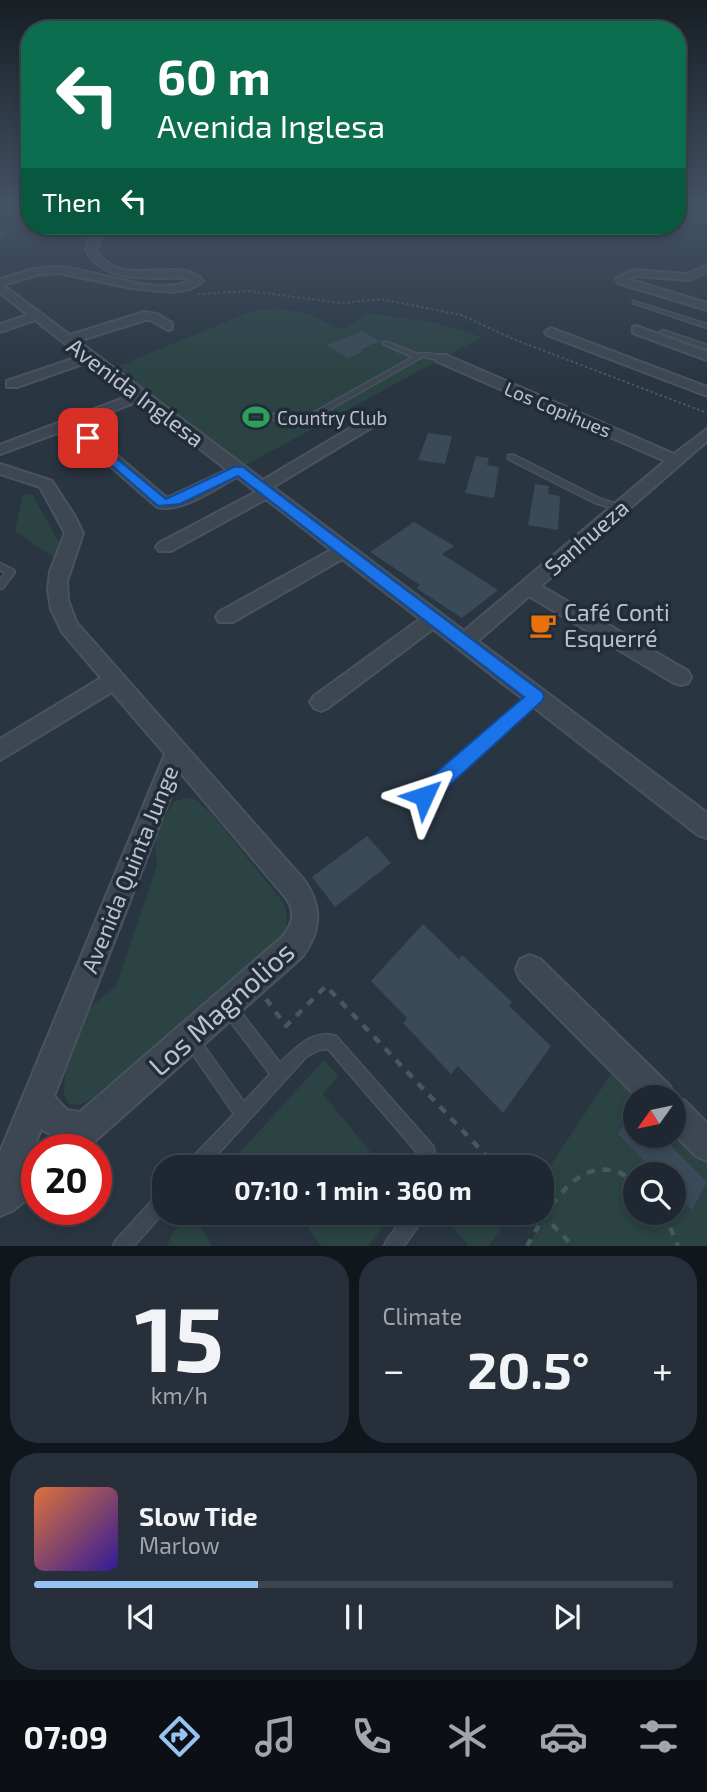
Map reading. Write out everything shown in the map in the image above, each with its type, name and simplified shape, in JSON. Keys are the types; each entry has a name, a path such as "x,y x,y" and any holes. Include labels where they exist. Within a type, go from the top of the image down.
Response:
{"street":[{"path":"0,283 36,272 59,270 132,285 187,287 196,283 197,278 188,274 129,274 101,262"},
{"path":"707,268 689,277 634,273 621,278 622,281 707,307"},
{"name":"Avenida Inglesa","path":"0,288 707,827"},
{"path":"0,328 37,316"},
{"path":"68,340 144,316 153,316 168,326"},
{"path":"637,330 707,356"},
{"path":"551,332 707,392"},
{"path":"0,374 17,389 90,357"},
{"name":"Los Copihues","path":"441,358 676,460"},
{"path":"0,450 141,396"},
{"path":"165,547 265,490 379,417"},
{"path":"70,423 163,503 175,502 239,470"},
{"name":"Sanhueza","path":"464,642 707,433"},
{"name":"Avenida Quinta Junge","path":"0,469 46,484 73,528 73,541 58,574 58,602 69,627 176,753 0,1192"},
{"path":"226,617 344,550"},
{"path":"528,587 681,677"},
{"path":"321,702 434,618"},
{"path":"0,750 115,680"},
{"name":"Los Magnolios","path":"79,1134 299,939 306,922 305,906 295,889 176,753"},
{"path":"530,969 647,1085"},
{"path":"38,1096 48,1116 59,1124 86,1128"},
{"path":"686,1124 707,1145"},
{"path":"0,1199 21,1183"}],"lane":[{"path":"635,302 707,326"},
{"path":"663,332 707,347"},
{"path":"385,343 418,357"},
{"path":"267,414 296,425 418,357 428,354 441,358"},
{"path":"511,457 598,501 620,508"},
{"path":"575,483 620,508"},
{"path":"0,566 11,572 2,582"},
{"path":"424,796 536,696"},
{"path":"227,1004 280,1075"},
{"path":"189,1037 244,1115"},
{"path":"206,1155 309,1047 331,1041 428,1155"},
{"path":"122,1246 152,1213"},
{"path":"393,1246 408,1225"}],"path":[{"path":"187,287 197,294 211,295 249,291 342,303 381,299 461,315 513,339 707,413"},
{"path":"253,981 286,1026 326,986 486,1155"},
{"path":"554,1202 572,1180 585,1173 599,1169 623,1175"},
{"path":"527,1246 538,1225"},
{"path":"553,1225 573,1246"},
{"path":"669,1225 678,1246"}],"green space":[{"name":"Country Club","path":"279,308 311,315 340,329 345,329 366,313 437,323 482,337 242,467 116,367 252,311"},
{"path":"23,494 32,494 61,546 53,557 15,531"},
{"path":"195,799 211,813 284,903 287,919 285,931 268,953 92,1099 79,1105 69,1104 64,1095 65,1074 88,1009 116,986 157,866 155,840 170,807 175,801"},
{"path":"324,1060 338,1076 323,1094 373,1155 237,1155"},
{"path":"615,1068 632,1085 623,1085 623,1148 686,1148 686,1138 707,1159 707,1246 533,1246 529,1243 540,1225 554,1225 554,1160"},
{"path":"181,1225 199,1225 212,1246 167,1246 172,1234"},
{"path":"306,1225 385,1225 368,1246 321,1246"},
{"path":"452,1225 503,1225 489,1246 469,1246"}],"building":[{"path":"363,331 379,341 348,358 326,345"},
{"path":"428,433 452,436 445,464 418,460"},
{"path":"476,456 489,458 487,465 499,467 494,498 465,493"},
{"path":"535,484 549,486 548,494 560,496 558,530 528,525"},
{"path":"414,522 454,546 442,554 498,590 462,618 416,588 420,585 370,552"},
{"path":"367,836 391,863 335,907 312,877"},
{"path":"423,924 459,959 462,955 512,1002 509,1006 551,1046 503,1113 458,1066 451,1074 403,1023 407,1018 371,981"},
{"path":"623,1126 623,1139 618,1134"},
{"path":"632,1148 673,1148 707,1182 692,1210 686,1204 686,1162 645,1162"}],"place":[{"name":"Country Club","path":"256,417"},
{"name":"Café Conti Esquerré","path":"543,625"}],"route":[{"path":"88,438 163,503 175,502 239,470 536,696 424,796"}]}
